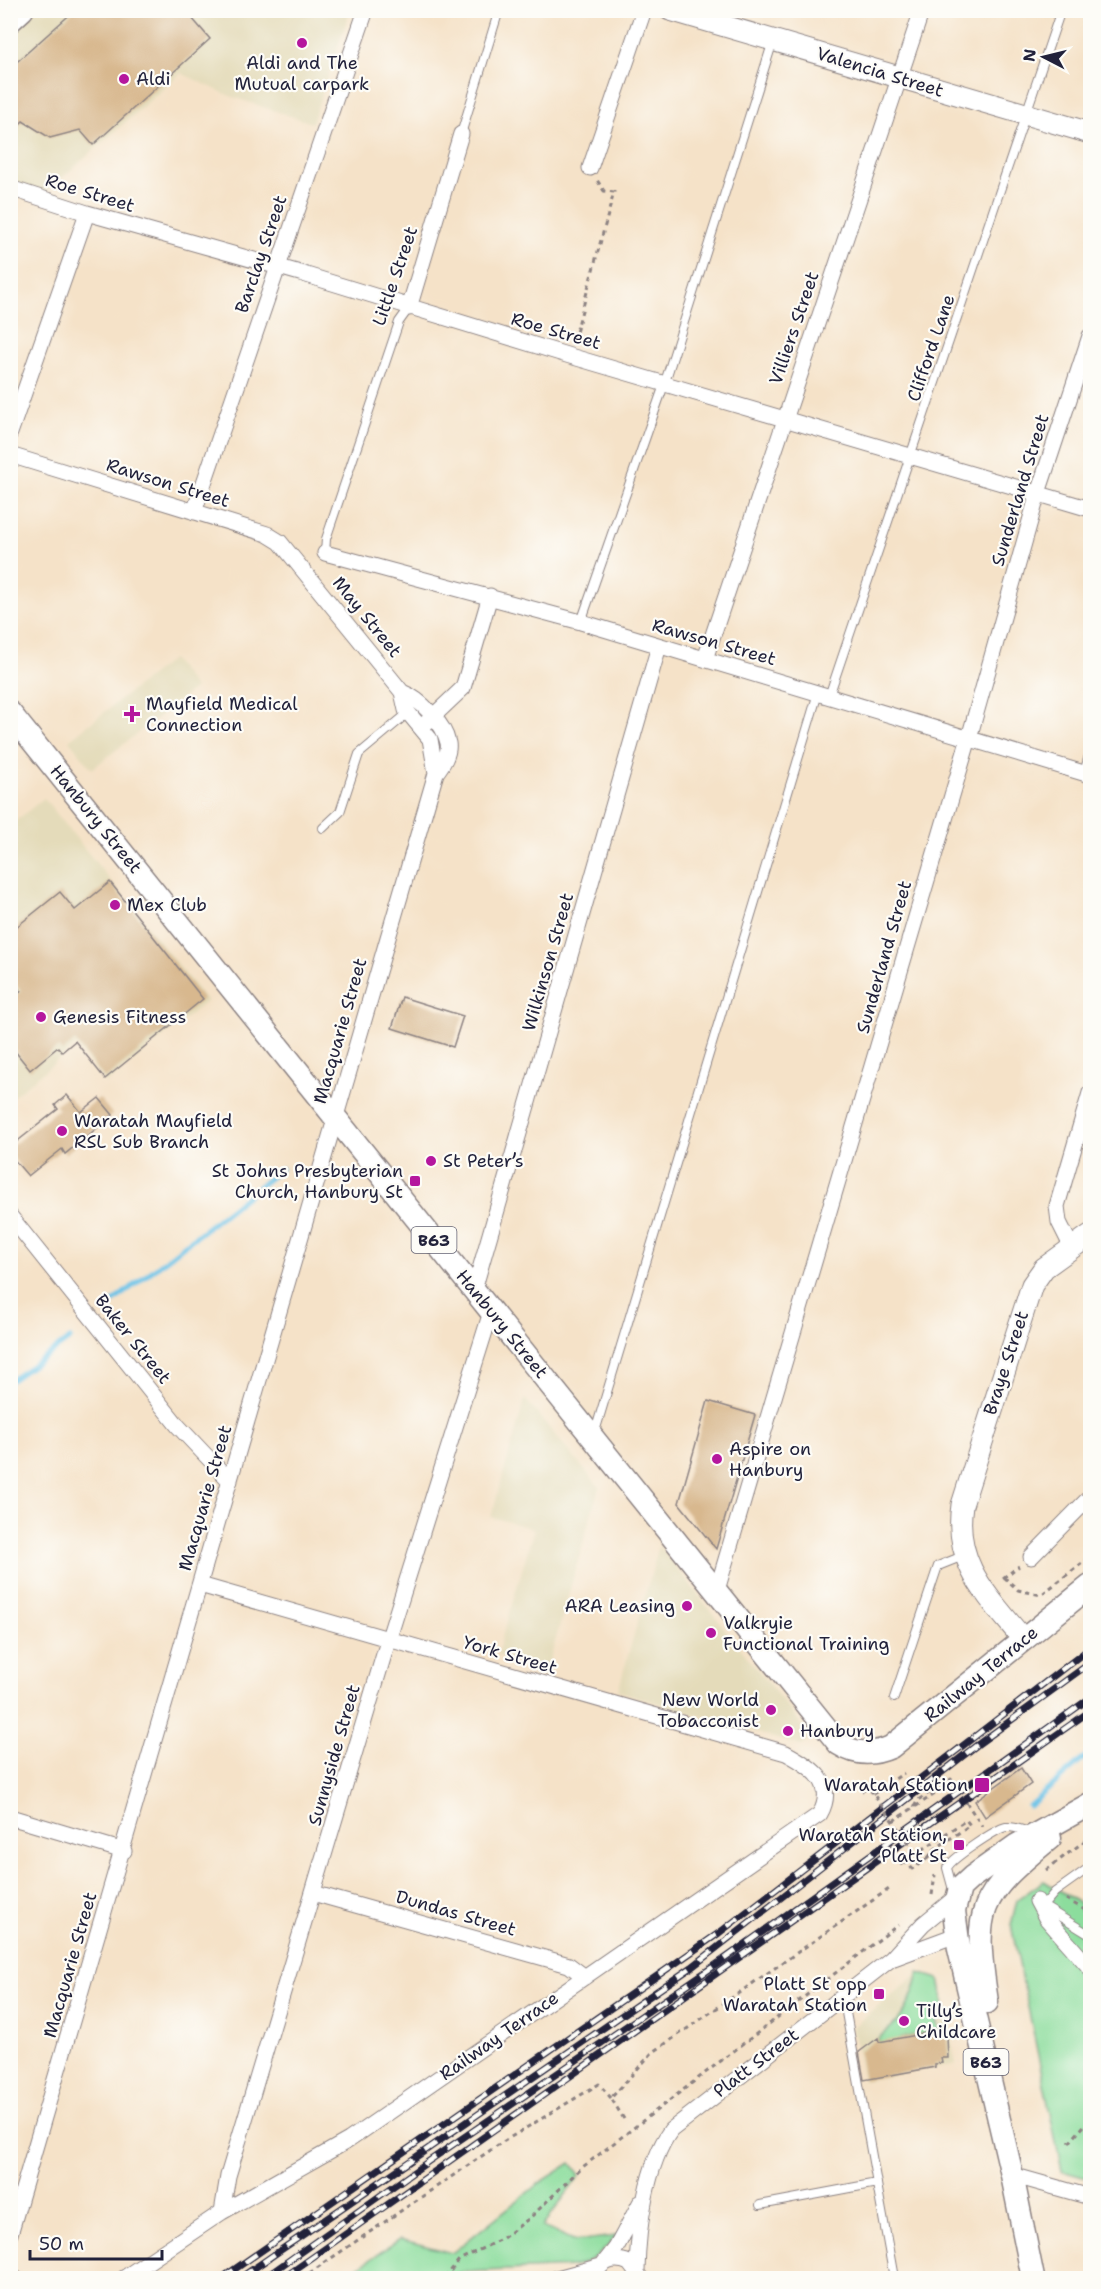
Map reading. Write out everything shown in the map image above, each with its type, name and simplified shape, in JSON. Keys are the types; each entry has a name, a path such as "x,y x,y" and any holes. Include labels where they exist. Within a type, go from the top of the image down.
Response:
{"main road":[{"path":"10,21 22,10"},
{"name":"Hanbury Street","path":"10,713 717,1590 833,1739 852,1751 867,1753"},
{"name":"Railway Terrace","path":"867,1753 882,1751 899,1741 1022,1638 1090,1586"},
{"name":"B63","path":"1012,2175 979,1948 987,1903 1006,1866 1037,1834 1090,1804"},
{"name":"B63","path":"1033,2278 1012,2175 956,1935 954,1911 956,1897 966,1882 1006,1866 1090,1804"},
{"path":"956,1935 965,1927 977,1898 1006,1866"}],"street":[{"name":"Barclay Street","path":"194,512 366,10"},
{"path":"590,168 644,10"},
{"name":"Valencia Street","path":"670,10 1090,133"},
{"name":"Villiers Street","path":"705,659 783,420 922,10"},
{"name":"Little Street","path":"408,308 461,134"},
{"name":"Roe Street","path":"10,188 87,213 665,382 783,420 1090,508"},
{"path":"10,434 87,213"},
{"name":"Sunderland Street","path":"717,1590 969,738 1038,493 1090,336"},
{"name":"Rawson Street","path":"10,455 267,534 280,542 302,567"},
{"name":"Rawson Street","path":"325,553 581,622 1087,774"},
{"name":"May Street","path":"302,567 402,692 408,713 421,727"},
{"path":"421,727 463,688 490,596"},
{"name":"Wilkinson Street","path":"474,1290 659,646"},
{"name":"May Street","path":"402,692 416,698 434,717"},
{"name":"Macquarie Street","path":"10,2234 124,1851 436,773 446,757 448,743 434,717"},
{"name":"Macquarie Street","path":"421,727 429,739 436,773"},
{"path":"1072,1248 1059,1222 1057,1206 1090,1093"},
{"name":"Baker Street","path":"10,1216 178,1426 230,1481"},
{"name":"Braye Street","path":"1022,1638 981,1586 964,1555 960,1524 964,1494 1032,1285 1044,1268 1090,1235"},
{"name":"Sunnyside Street","path":"222,2212 228,2176 388,1641 491,1312"},
{"path":"1031,1557 1090,1497"},
{"name":"York Street","path":"200,1585 388,1641 786,1753 808,1766"},
{"name":"Railway Terrace","path":"124,2278 222,2212 349,2140 820,1814 828,1800 825,1785 808,1766"},
{"path":"10,1817 124,1851"},
{"name":"Dundas Street","path":"313,1893 569,1965 585,1977"},
{"name":"Platt Street","path":"641,2275 642,2218 648,2187 662,2145 675,2125 891,1959 923,1924 956,1897"},
{"path":"1037,1901 1046,1918 1090,1968"},
{"name":"Platt Street","path":"891,1959 956,1935"},
{"path":"1012,2175 1090,2197"},
{"name":"Platt Street","path":"599,2269 616,2248 648,2187"},
{"path":"557,2278 599,2269 620,2260 629,2263 641,2275"},
{"path":"10,2277 15,2278"}],"lane":[{"name":"Little Street","path":"461,134 499,10"},
{"name":"Clifford Lane","path":"594,1437 824,694 910,456 1061,10"},
{"path":"581,622 665,382 773,40"},
{"name":"Little Street","path":"325,553 326,539 399,322 408,308"},
{"path":"323,828 340,812 359,754 408,713"},
{"path":"1087,774 1090,752"},
{"path":"894,1698 938,1566 964,1555"},
{"path":"956,1897 947,1872 954,1859 1005,1828 1037,1834"},
{"path":"1090,1867 1054,1892 1043,1906 1090,1935"},
{"path":"843,1996 894,2278"},
{"path":"760,2205 877,2183"}],"path":[{"path":"570,356 614,192 604,191 590,168"},
{"path":"1004,1577 1018,1590 1041,1595 1090,1557"},
{"path":"873,1794 904,1773"},
{"path":"914,1808 918,1800 948,1780 951,1779 956,1787"},
{"path":"868,1784 862,1791 869,1788 916,1854"},
{"path":"893,1821 938,1792"},
{"path":"966,1802 980,1822"},
{"path":"964,1821 970,1825 935,1849 928,1858 912,1869 908,1862 900,1865 974,1814"},
{"path":"1042,1872 1090,1837"},
{"path":"930,1899 935,1887 937,1864 940,1857"},
{"path":"928,1858 937,1864"},
{"path":"611,2098 652,2053 889,1889"},
{"path":"1054,1892 1090,1913"},
{"path":"445,2278 459,2260 503,2238 531,2217 580,2169 899,1924"},
{"path":"302,2278 492,2150 599,2084 624,2119"},
{"path":"1069,2143 1090,2119"}],"shaded area":[{"path":"11,11 350,11 312,123 230,96 181,73 46,192 11,184"},
{"name":"Mayfield Medical Connection","path":"172,659 195,688 92,769 69,740"},
{"path":"44,798 207,1001 106,1083 76,1045 11,1098 11,825"},
{"path":"525,1399 599,1487 547,1670 497,1655 534,1529 491,1517"},
{"path":"659,1546 812,1738 801,1746 618,1691"},
{"name":"Tilly’s Childcare","path":"919,1973 939,1979 956,2064 863,2081 853,2027"}],"green space":[{"path":"1044,1881 1090,1910 1090,2179 1062,2171 1011,1925 1017,1900"},
{"path":"919,1973 939,1979 946,2014 935,2017 939,2031 901,2038 880,2049 878,2038 895,2024 906,2010"},
{"path":"571,2163 580,2175 542,2227 576,2241 616,2236 602,2252 592,2259 573,2267 464,2272 441,2278 344,2277 400,2239 452,2253 538,2184"}],"building":[{"name":"Aldi","path":"75,10 185,10 210,39 93,145 80,130 50,138 23,121 10,133 10,68"},
{"path":"110,882 203,999 105,1079 75,1041 62,1052 58,1047 30,1070 10,1045 10,999 21,991 10,978 10,932 60,892 75,910"},
{"path":"402,997 463,1016 453,1047 392,1028"},
{"name":"Waratah Mayfield RSL Sub Branch","path":"67,1095 81,1112 99,1098 113,1115 65,1154 62,1149 28,1176 10,1155 10,1147 58,1109 55,1105"},
{"name":"Aspire on Hanbury","path":"708,1401 755,1415 716,1549 679,1503"},
{"path":"1021,1768 1031,1784 985,1817 975,1801"},
{"path":"944,2030 947,2037 948,2058 941,2058 942,2063 935,2064 935,2067 864,2080 859,2052 878,2038 879,2042"}],"waterway":[{"path":"114,1301 281,1169"},
{"path":"10,1381 70,1339"},
{"path":"1029,1806 1090,1753"}],"railway":[{"path":"222,2278 719,1933 1090,1648"},
{"path":"240,2278 692,1967 977,1745 1090,1663"},
{"path":"264,2278 429,2161 723,1960 1090,1698"},
{"path":"283,2278 1090,1711"}],"place":[{"name":"Aldi and The Mutual carpark","path":"302,43"},
{"name":"Aldi","path":"124,79"},
{"name":"Mayfield Medical Connection","path":"132,714"},
{"name":"Mex Club","path":"115,905"},
{"name":"Genesis Fitness","path":"41,1017"},
{"name":"Waratah Mayfield RSL Sub Branch","path":"62,1131"},
{"name":"St Peter’s","path":"431,1161"},
{"name":"St Johns Presbyterian Church, Hanbury St","path":"415,1181"},
{"name":"Aspire on Hanbury","path":"717,1459"},
{"name":"ARA Leasing","path":"687,1606"},
{"name":"Valkryie Functional Training","path":"711,1633"},
{"name":"New World Tobacconist","path":"771,1710"},
{"name":"Hanbury","path":"788,1731"},
{"name":"Waratah Station","path":"982,1785"},
{"name":"Waratah Station, Platt St","path":"959,1845"},
{"name":"Platt St opp Waratah Station","path":"879,1994"},
{"name":"Tilly’s Childcare","path":"904,2021"}]}
